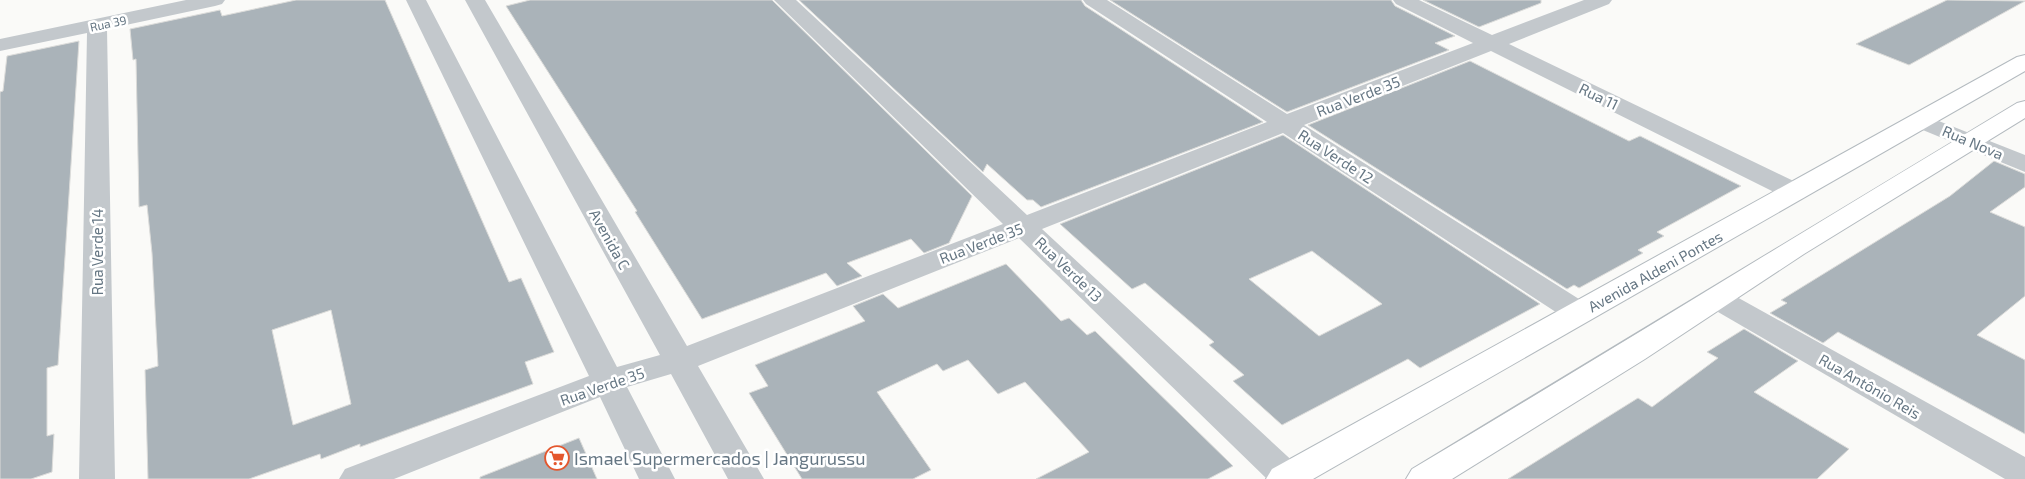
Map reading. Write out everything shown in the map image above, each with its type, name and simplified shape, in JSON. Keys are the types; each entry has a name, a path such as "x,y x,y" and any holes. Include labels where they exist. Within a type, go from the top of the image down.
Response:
{"main road":[{"name":"Avenida Aldeni Pontes","path":"1286,478 2025,62"},
{"path":"1424,479 1634,351 1794,248 2025,108"}],"street":[{"name":"Rua 39","path":"0,45 215,0"},
{"path":"416,0 610,381 657,479"},
{"name":"Avenida C","path":"475,0 746,479"},
{"name":"Rua Verde 13","path":"784,0 1025,226 1286,478"},
{"name":"Rua Verde 12","path":"1093,0 1579,314"},
{"name":"Rua 11","path":"1404,0 1795,192"},
{"name":"Rua Verde 35","path":"357,479 610,381 679,361 1602,0"},
{"name":"Rua Verde 14","path":"97,25 97,479"},
{"name":"Rua Nova","path":"1921,121 2025,164"},
{"name":"Rua Antônio Reis","path":"1716,298 2025,474"}],"building":[{"path":"296,0 385,0 509,282 521,278 554,352 525,362 533,384 360,447 360,444 321,459 320,454 249,479 148,479 145,370 158,366 152,253 147,205 139,207 136,59 133,60 130,29 220,10 222,16","holes":["331,310 351,404 293,425 272,330"]},
{"path":"530,0 772,0 972,196 949,243 924,253 911,239 847,263 862,276 837,286 826,273 702,319 635,212 637,211 506,6"},
{"path":"799,0 1081,0 1085,6 1263,122 1041,207 1033,200 1027,200 987,164 983,172"},
{"path":"1110,0 1391,0 1395,6 1455,36 1435,43 1449,50 1287,112"},
{"path":"1423,0 1541,0 1541,3 1479,27"},
{"path":"1947,0 2025,1 1909,65 1856,44"},
{"path":"79,41 58,365 47,368 47,436 54,434 52,472 31,479 0,479 0,92 3,91 7,56"},
{"path":"1470,61 1629,141 1640,136 1741,186 1657,232 1664,236 1638,250 1643,253 1579,288 1574,285 1567,289 1308,125"},
{"path":"1283,135 1540,304 1420,368 1408,359 1282,425 1233,381 1244,375 1209,345 1214,342 1145,283 1132,289 1060,224","holes":["1312,251 1382,304 1319,336 1249,279"]},
{"path":"1994,161 2025,174 2025,187 1990,212 2025,227 2025,296 1977,335 2025,360 2025,434 1838,332 1823,343 1770,313 1787,303 1781,300 1950,196"},
{"path":"1006,264 1061,321 1069,318 1087,335 1095,331 1233,466 1208,479 1036,479 1089,452 1025,382 998,394 968,360 943,371 937,364 877,392 931,470 913,479 802,479 749,393 768,386 755,365 865,321 853,306 883,294 898,308"},
{"path":"1744,329 1798,361 1754,392 1849,449 1817,479 1508,479 1638,398 1652,407 1718,358 1707,352"},
{"name":"Ismael Supermercados | Jangurussu","path":"579,438 597,479 480,479 480,477"}],"place":[{"name":"Ismael Supermercados | Jangurussu","path":"557,458"}]}
